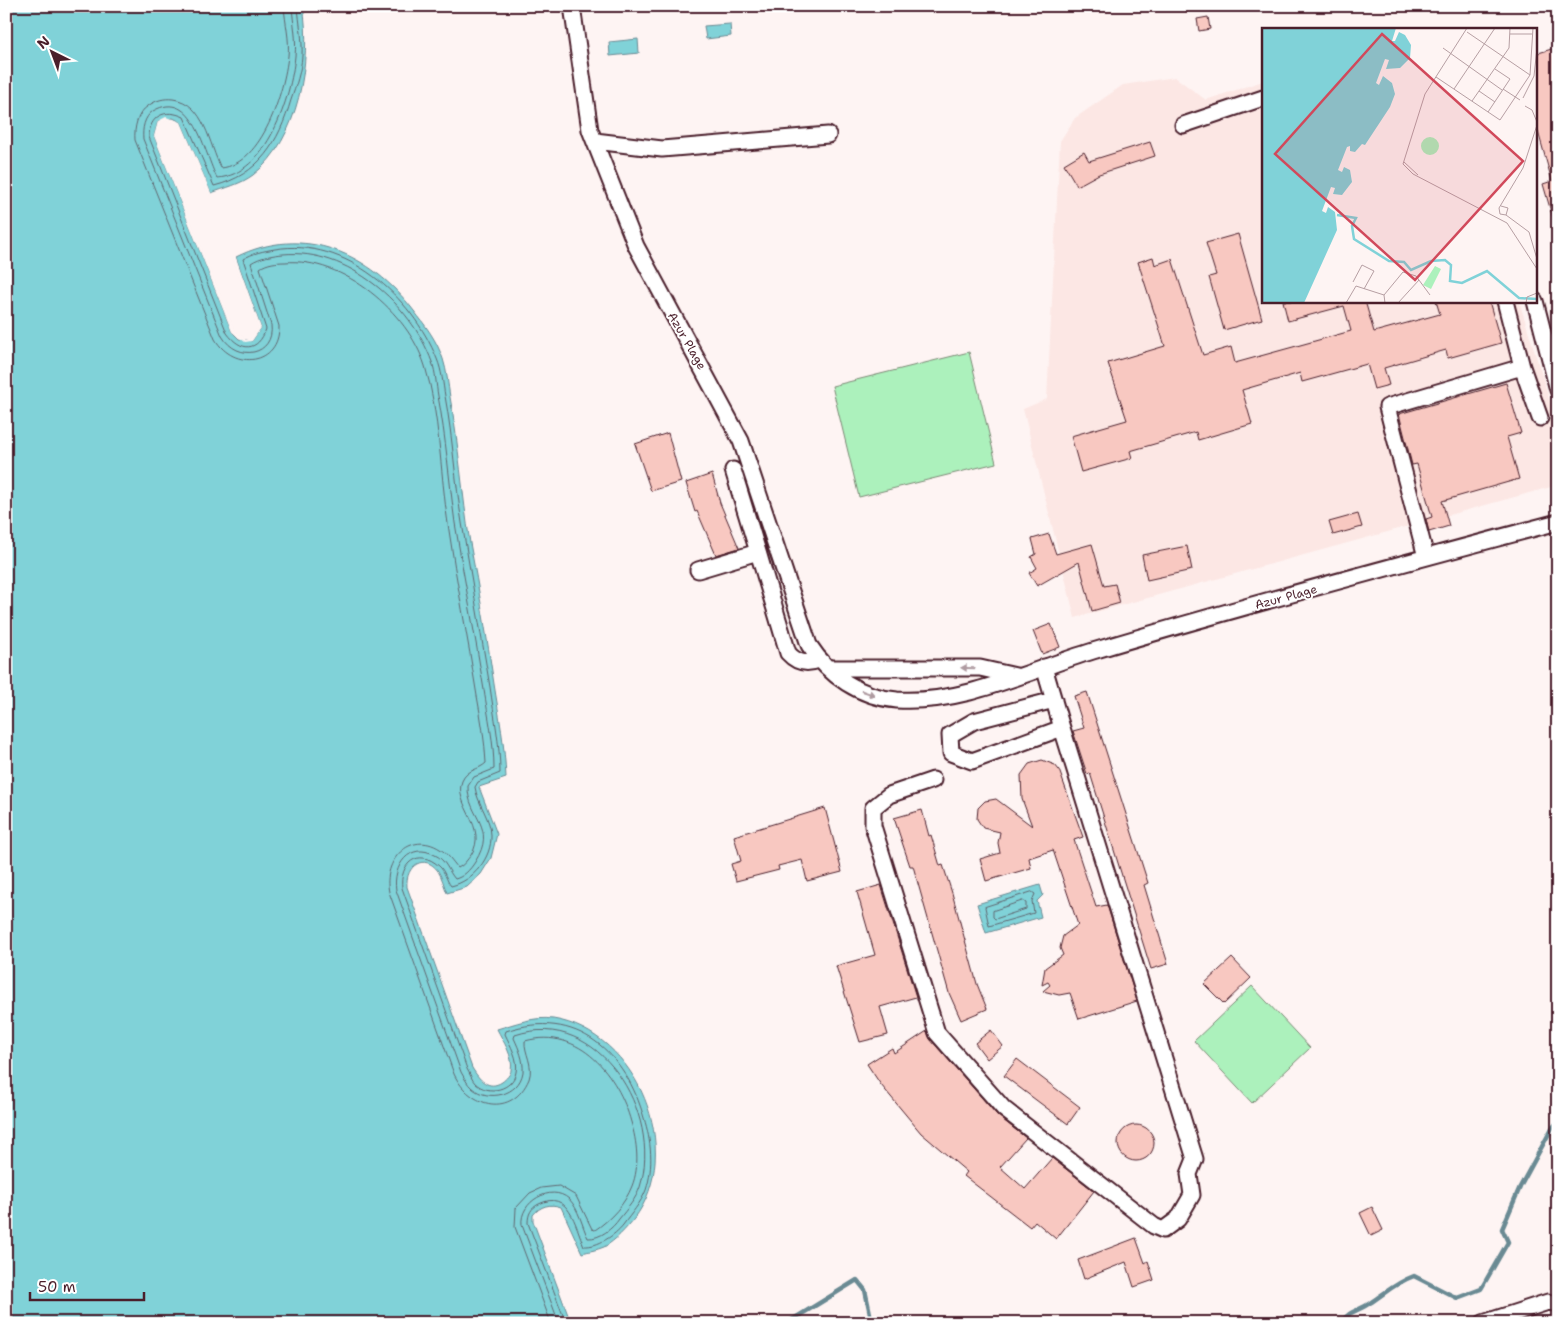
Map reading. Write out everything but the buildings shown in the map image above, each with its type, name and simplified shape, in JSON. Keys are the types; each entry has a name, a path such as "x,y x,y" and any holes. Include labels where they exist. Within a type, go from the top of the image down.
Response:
{"street":[{"name":"Azur Plage","path":"572,6 590,130 636,246 742,441 806,636 823,664 855,688 870,695 897,700 962,694 1092,651 1558,522"},
{"path":"1182,125 1262,98"},
{"path":"595,141 662,149 828,135"},
{"path":"1505,302 1522,367 1540,418"},
{"path":"1535,302 1558,390"},
{"path":"1426,557 1387,407 1522,367"},
{"path":"733,470 788,653 798,661 823,664 980,668 1016,676"},
{"path":"698,570 758,552"},
{"path":"933,780 889,795 873,808 873,826 937,1032 1004,1109 1154,1226 1163,1230 1178,1219 1192,1195 1189,1174 1195,1160 1044,667"},
{"path":"1054,700 974,721 950,735 951,753 972,761 1062,728"},
{"path":"1483,1323 1548,1302 1558,1304"}],"shaded area":[{"path":"1175,77 1206,100 1262,81 1262,302 1519,302 1558,427 1558,485 1075,618 1023,409 1047,399 1060,141 1075,118 1123,85"}],"green space":[{"path":"969,352 996,463 859,497 832,386"},
{"path":"1252,986 1310,1048 1252,1103 1194,1041"}],"water":[{"path":"6,6 303,6 305,50 299,98 281,141 269,160 253,175 211,193 181,122 173,118 158,121 154,136 232,332 239,339 252,341 261,328 236,257 261,247 286,243 311,244 334,250 357,260 378,274 397,291 427,328 441,352 456,433 470,543 502,731 506,778 479,787 497,834 491,858 481,874 467,887 447,893 438,871 433,866 422,862 417,864 409,873 407,887 472,1068 481,1080 492,1085 497,1084 502,1082 511,1072 511,1060 497,1029 532,1020 553,1019 583,1029 608,1046 629,1070 644,1098 653,1129 655,1161 649,1191 634,1219 608,1244 582,1253 561,1207 546,1206 539,1209 533,1215 533,1221 571,1323 6,1323"},
{"path":"730,24 731,36 706,39 704,26"},
{"path":"638,39 639,53 610,56 609,42"},
{"path":"1040,885 1043,895 1037,901 1041,917 986,933 977,904"}],"pier":[{"path":"166,117 181,122 212,195 208,194 179,124 167,120 160,123 156,136 234,330 246,340 251,339 258,328 233,258 235,255 261,328 252,341 245,342 232,332 154,136 158,121"}],"waterway":[{"path":"1341,1323 1350,1314 1414,1276 1457,1298 1481,1289 1508,1242 1502,1229 1520,1187 1552,1128 1558,1122"},
{"path":"787,1323 857,1280 865,1290 872,1323"}]}
